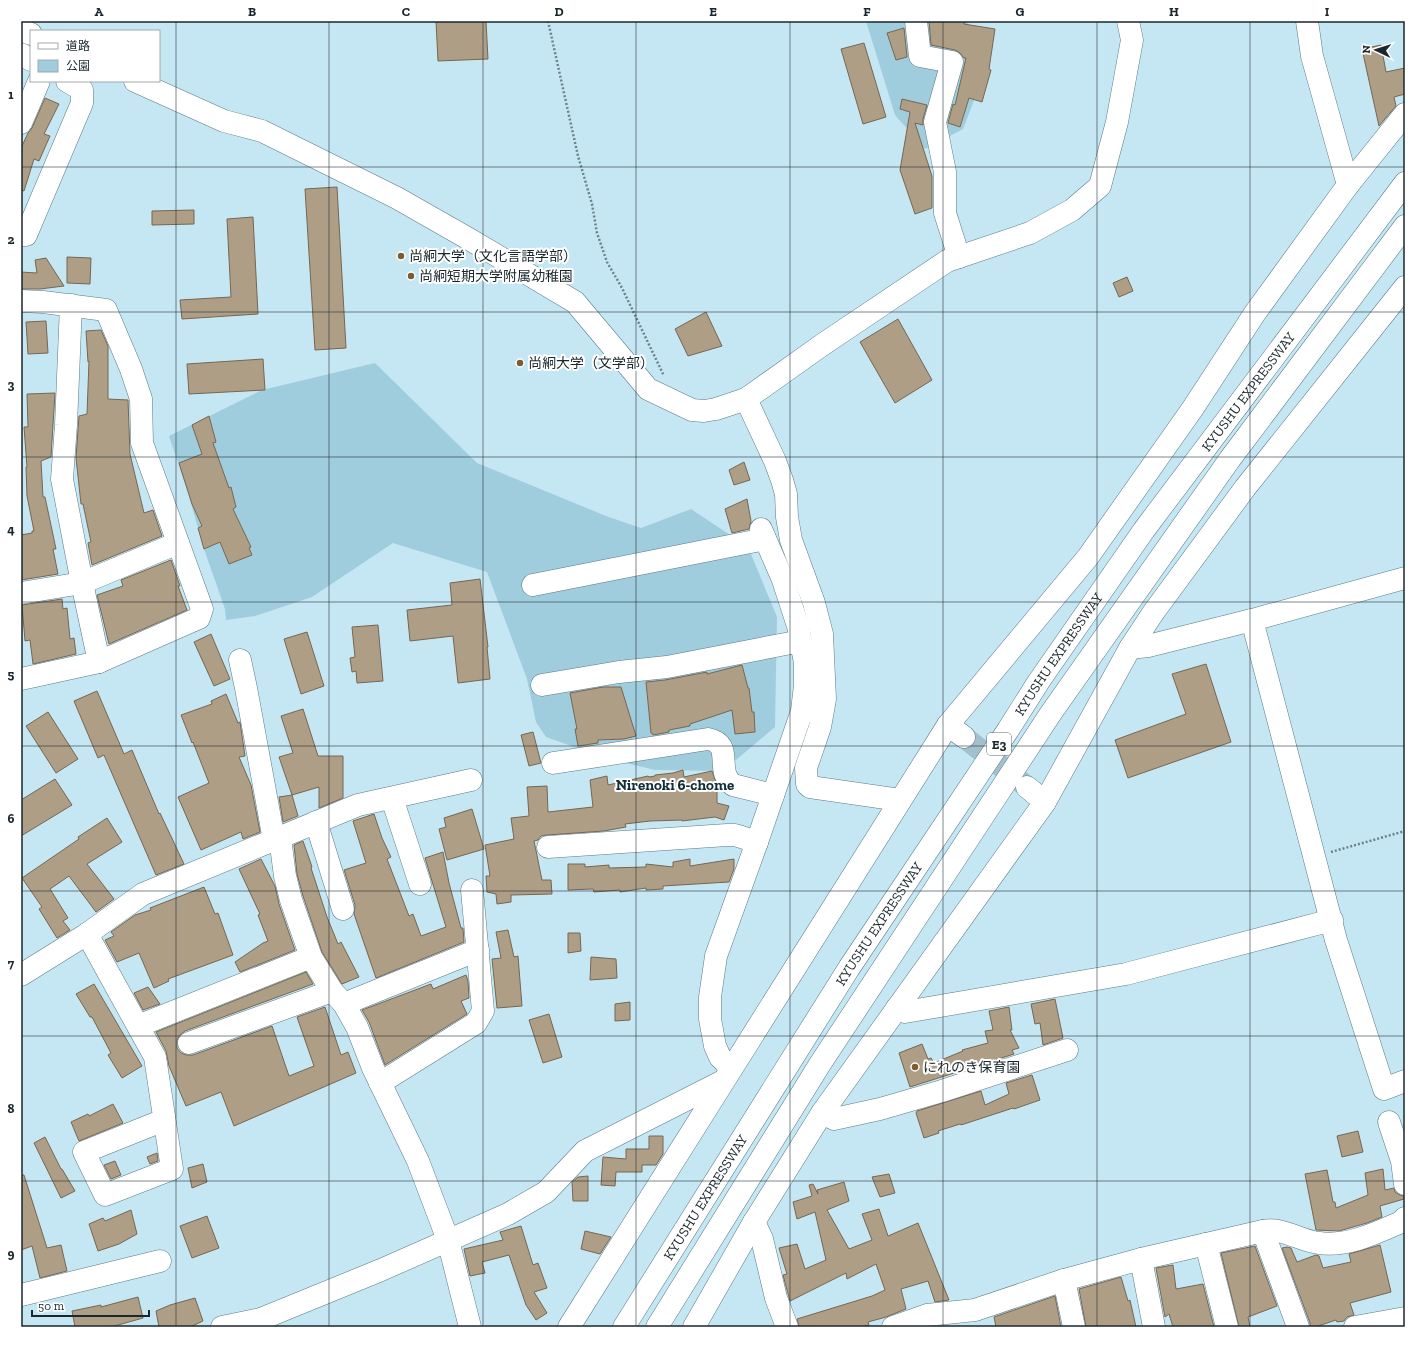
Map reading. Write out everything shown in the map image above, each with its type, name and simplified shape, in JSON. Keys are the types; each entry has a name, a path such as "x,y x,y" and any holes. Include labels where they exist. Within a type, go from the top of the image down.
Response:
{"main road":[{"path":"916,21 920,56 952,62 936,122 945,172 945,213 959,257"},
{"path":"137,82 224,121 262,131 397,198 575,302 648,389 692,410 704,411 716,409 746,399 822,345 947,261 1030,232 1072,210 1100,186 1117,122 1132,40 1128,21"},
{"path":"1307,21 1312,56 1348,185"},
{"path":"21,54 30,59"},
{"path":"21,123 38,82"},
{"path":"21,235 26,235 82,103 82,90 69,82"},
{"path":"569,1327 900,800 956,731 1088,557 1192,408 1255,313 1348,185 1405,114"},
{"name":"KYUSHU EXPRESSWAY","path":"624,1327 849,968 1039,681 1144,530 1405,183"},
{"name":"KYUSHU EXPRESSWAY","path":"657,1327 820,1064 1047,719 1230,459 1405,226"},
{"path":"694,1327 754,1222 822,1113 1045,802 1130,648 1153,613 1245,488 1405,287"},
{"path":"21,302 43,302 106,310 131,368 141,399 142,443 202,609 199,618 99,662 21,679"},
{"path":"71,305 66,425 62,479 99,662"},
{"path":"746,399 775,461 782,480 786,494 787,517 791,540 814,603 822,634 826,698 820,727 806,768 807,784 810,787 900,800"},
{"path":"533,585 763,534 783,580 798,626 805,663 805,684 802,711 716,956 710,997 710,1019 715,1046 727,1075"},
{"path":"21,593 82,583 178,542"},
{"path":"1130,648 1148,646 1252,620 1405,578"},
{"path":"1252,620 1332,920 1336,940 1384,1089 1405,1081"},
{"path":"542,685 619,672 667,667 801,641"},
{"path":"240,660 291,900 311,956 357,1027 373,1068 418,1162 448,1240 470,1327"},
{"path":"553,763 708,739 720,744 725,774 728,781 733,784 773,795"},
{"path":"21,975 87,934 143,894 358,805 471,780"},
{"path":"1027,788 1045,802"},
{"path":"392,798 420,884"},
{"path":"316,822 343,909"},
{"path":"548,847 727,835 735,835 757,842"},
{"path":"380,1083 476,1023 483,1011 472,890"},
{"path":"897,1008 905,1012 1126,974 1332,920"},
{"path":"87,934 155,1057 164,1120"},
{"path":"189,1043 338,998 478,950"},
{"path":"138,1026 311,956"},
{"path":"822,1113 834,1119 880,1109 942,1091 1067,1050"},
{"path":"222,1327 261,1318 381,1270 508,1214 546,1192 585,1151 727,1075"},
{"path":"1389,1122 1402,1161 1405,1184"},
{"path":"893,1327 927,1315 977,1318 1064,1280 1141,1259 1271,1229 1318,1243 1333,1244 1368,1237 1401,1222 1405,1218"},
{"path":"754,1222 762,1239 776,1298 787,1327"},
{"path":"1263,1231 1298,1327"},
{"path":"1206,1244 1227,1327"},
{"path":"1141,1259 1154,1327"},
{"path":"21,1295 160,1261"},
{"path":"1064,1280 1074,1327"},
{"path":"1355,1327 1405,1318"}],"path":[{"path":"548,21 578,156 592,204 597,233 607,262 622,288 666,380 668,399"},
{"path":"1315,857 1405,831"}],"green space":[{"path":"866,21 967,21 983,77 963,129 925,149 895,115"},
{"path":"375,363 477,463 606,516 641,528 691,509 748,547 777,617 775,727 723,771 655,770 605,758 546,737 536,722 527,679 487,572 393,543 312,597 255,616 226,620 225,609 204,549 188,493 169,436 262,390"}],"building":[{"path":"436,21 486,21 488,59 438,61"},
{"path":"929,21 964,21 964,24 995,29 989,69 991,70 982,102 969,98 960,127 948,123 953,104 955,105 966,58 955,50 931,45"},
{"path":"904,28 907,57 896,60 887,33"},
{"path":"864,43 886,117 863,124 841,49"},
{"path":"1381,45 1386,72 1405,68 1405,94 1394,97 1396,106 1379,126 1362,49"},
{"path":"45,98 59,104 44,134 50,136 39,161 34,159 24,191 21,190 21,148 32,128"},
{"path":"902,99 927,105 923,125 915,123 932,176 932,208 915,214 900,170 910,112 900,109"},
{"path":"337,187 346,348 315,350 305,189"},
{"path":"194,210 194,224 152,225 152,211"},
{"path":"253,217 258,314 182,319 180,300 231,297 227,219"},
{"path":"67,257 91,258 90,284 67,283"},
{"path":"46,258 64,286 40,289 21,289 21,272 37,273 35,260"},
{"path":"1127,277 1133,291 1119,297 1113,283"},
{"path":"706,312 722,346 688,356 675,329"},
{"path":"898,319 932,380 895,403 860,342"},
{"path":"46,321 48,353 28,354 26,322"},
{"path":"101,330 108,346 108,399 128,400 130,454 144,513 153,510 162,536 92,565 88,543 91,542 83,504 81,504 76,458 79,416 87,414 89,361 88,362 86,331"},
{"path":"263,359 265,390 189,394 187,364"},
{"path":"55,393 51,457 41,461 43,497 45,497 56,549 53,549 58,574 21,580 21,535 32,533 32,531 34,531 27,496 27,467 24,427 28,427 27,394"},
{"path":"209,416 216,442 213,443 229,488 231,487 236,507 233,509 251,547 249,548 252,555 229,564 220,542 204,549 198,528 202,526 192,504 179,463 202,454 192,425"},
{"path":"744,462 750,480 734,485 729,470"},
{"path":"747,499 751,521 749,529 732,533 725,509"},
{"path":"171,560 180,586 178,586 187,610 109,644 97,595 123,586 121,580"},
{"path":"480,579 490,679 458,683 453,636 410,641 407,610 452,605 450,583"},
{"path":"62,599 63,609 67,608 70,639 74,638 76,654 33,664 30,640 25,641 22,605"},
{"path":"378,625 383,681 357,683 356,671 352,672 350,658 355,657 352,627"},
{"path":"307,632 324,686 301,694 284,639"},
{"path":"211,634 230,679 214,686 194,642"},
{"path":"1206,664 1231,742 1128,778 1115,740 1186,714 1172,674"},
{"path":"742,665 749,688 752,712 754,712 755,732 735,734 732,710 690,724 690,726 669,730 669,732 653,735 651,733 646,682 707,672 707,674"},
{"path":"603,687 621,687 636,736 624,739 598,740 598,743 578,746 575,729 577,729 570,693"},
{"path":"97,691 124,754 132,750 159,814 160,813 184,864 156,875 104,755 98,758 74,701"},
{"path":"226,694 238,723 240,722 245,756 239,757 251,785 260,832 243,839 241,832 201,850 178,797 209,783 181,715 212,704 211,701"},
{"path":"303,709 318,756 343,756 343,798 319,808 319,787 292,795 279,757 293,753 281,716"},
{"path":"48,712 78,759 56,773 26,726"},
{"path":"533,732 541,763 529,766 521,735"},
{"path":"683,770 684,777 712,771 717,785 717,803 729,806 724,820 715,817 682,821 650,821 625,824 626,827 604,831 541,836 538,840 534,841 542,880 551,880 552,894 511,895 511,902 497,904 496,894 487,892 486,876 490,876 485,845 514,839 511,818 529,816 527,787 547,786 548,812 593,807 590,780 607,776 608,785"},
{"path":"55,779 72,805 21,836 21,800"},
{"path":"292,795 298,816 283,822 279,797"},
{"path":"472,809 484,849 447,860 439,829 446,827 444,818"},
{"path":"374,814 382,838 391,857 387,859 409,916 413,914 421,936 446,927 425,858 443,852 449,883 461,928 463,928 464,942 376,978 354,914 355,905 344,870 366,863 353,821"},
{"path":"107,818 122,842 87,864 114,899 96,912 69,876 50,889 68,918 63,921 70,930 57,938 39,909 42,907 22,878 79,839 78,837"},
{"path":"303,841 327,917 338,944 341,942 359,977 342,984 322,952 297,874 294,845"},
{"path":"261,859 275,886 279,904 295,950 240,972 235,962 268,941 258,915 260,914 239,869"},
{"path":"690,859 690,866 734,859 734,869 729,882 663,886 663,889 646,890 646,888 620,892 620,890 594,892 593,889 568,890 568,864 585,864 585,867 609,865 609,868 646,867 646,864 673,867 673,862"},
{"path":"204,887 215,914 218,913 233,955 168,979 169,981 154,988 139,953 117,962 105,940 114,936 111,932 135,915 151,910 150,908"},
{"path":"508,930 514,957 518,956 522,1006 497,1008 492,959 501,958 496,932"},
{"path":"568,933 580,933 581,951 568,953"},
{"path":"591,957 616,959 617,978 590,980"},
{"path":"306,972 313,984 185,1031 177,1040 177,1048 181,1053 193,1055 272,1026 289,1076 314,1066 297,1017 325,1007 341,1055 348,1052 356,1073 234,1126 221,1092 186,1106 169,1066 166,1051 156,1032"},
{"path":"466,975 468,981 469,998 461,1001 467,1014 385,1065 369,1022 362,1010 431,984 433,989"},
{"path":"94,984 142,1066 122,1078 108,1055 111,1053 92,1017 90,1017 76,994"},
{"path":"148,987 160,1004 143,1010 134,993"},
{"path":"1055,999 1063,1038 1043,1045 1040,1023 1035,1024 1031,1004"},
{"path":"630,1002 630,1020 615,1021 615,1004"},
{"path":"1009,1007 1012,1030 1010,1030 1019,1048 1012,1050 1014,1054 910,1087 899,1053 922,1044 928,1059 931,1058 934,1063 963,1051 962,1050 988,1043 985,1031 993,1030 989,1011"},
{"path":"549,1014 562,1057 543,1063 529,1020"},
{"path":"1032,1075 1040,1100 938,1131 939,1133 924,1138 916,1113 917,1111 981,1091 985,1105 1009,1094 1006,1083"},
{"path":"113,1104 123,1123 79,1141 71,1122 88,1114 89,1116"},
{"path":"1358,1131 1363,1152 1342,1157 1337,1136"},
{"path":"649,1136 663,1136 663,1154 656,1165 642,1165 642,1172 616,1172 615,1186 601,1185 603,1157 626,1159 626,1149 649,1149"},
{"path":"45,1137 61,1169 75,1191 61,1198 34,1143"},
{"path":"157,1153 158,1161 150,1164 147,1157"},
{"path":"115,1161 121,1175 111,1179 104,1165"},
{"path":"203,1164 207,1182 192,1188 188,1168"},
{"path":"1383,1169 1385,1190 1394,1188 1395,1192 1404,1196 1404,1199 1380,1206 1382,1217 1367,1223 1339,1231 1316,1230 1305,1174 1327,1170 1333,1202 1335,1202 1336,1208 1368,1195 1365,1173"},
{"path":"889,1174 895,1193 880,1197 872,1177"},
{"path":"21,1175 24,1175 47,1248 61,1245 67,1271 40,1278 32,1246 21,1250"},
{"path":"588,1176 588,1201 573,1201 572,1182 578,1177"},
{"path":"844,1182 849,1201 827,1210 849,1249 872,1240 862,1214 879,1209 888,1236 918,1223 949,1300 935,1302 928,1281 901,1289 906,1309 868,1322 869,1325 861,1327 799,1327 797,1319 872,1296 885,1290 876,1264 847,1279 846,1273 790,1301 783,1275 787,1274 779,1248 797,1244 805,1269 826,1260 815,1212 797,1219 793,1202 812,1196 809,1185 813,1184 818,1194 817,1190"},
{"path":"131,1210 137,1234 119,1244 98,1251 89,1224 103,1218 105,1221"},
{"path":"207,1216 219,1248 192,1258 180,1226"},
{"path":"521,1226 533,1265 538,1263 547,1288 534,1292 547,1313 536,1320 526,1305 509,1255 482,1262 485,1273 470,1276 464,1249 503,1240 500,1232"},
{"path":"585,1231 611,1237 600,1254 581,1249"},
{"path":"1380,1245 1391,1292 1350,1303 1354,1315 1347,1317 1344,1321 1337,1322 1336,1320 1315,1327 1310,1327 1310,1323 1282,1248 1291,1248 1297,1262 1316,1255 1319,1256 1323,1268 1351,1262 1349,1254"},
{"path":"1255,1246 1277,1306 1248,1317 1250,1327 1239,1327 1221,1253"},
{"path":"1173,1265 1176,1289 1203,1284 1214,1327 1173,1327 1169,1314 1165,1317 1156,1268"},
{"path":"1121,1277 1128,1301 1130,1300 1136,1327 1086,1327 1079,1289"},
{"path":"1055,1296 1061,1327 996,1327 994,1317"},
{"path":"138,1297 143,1318 111,1327 75,1327 72,1311 101,1305 101,1307"},
{"path":"195,1298 203,1321 190,1327 159,1327 156,1311 170,1305"}],"tunnel":[{"path":"964,737 1026,786"}],"place":[{"name":"尚絅大学（文化言語学部）","path":"401,256"},
{"name":"尚絅短期大学附属幼稚園","path":"411,276"},
{"name":"尚絅大学（文学部）","path":"520,363"},
{"name":"にれのき保育園","path":"915,1067"}],"district":[{"name":"Nirenoki 6-chome","path":"675,785"}]}
